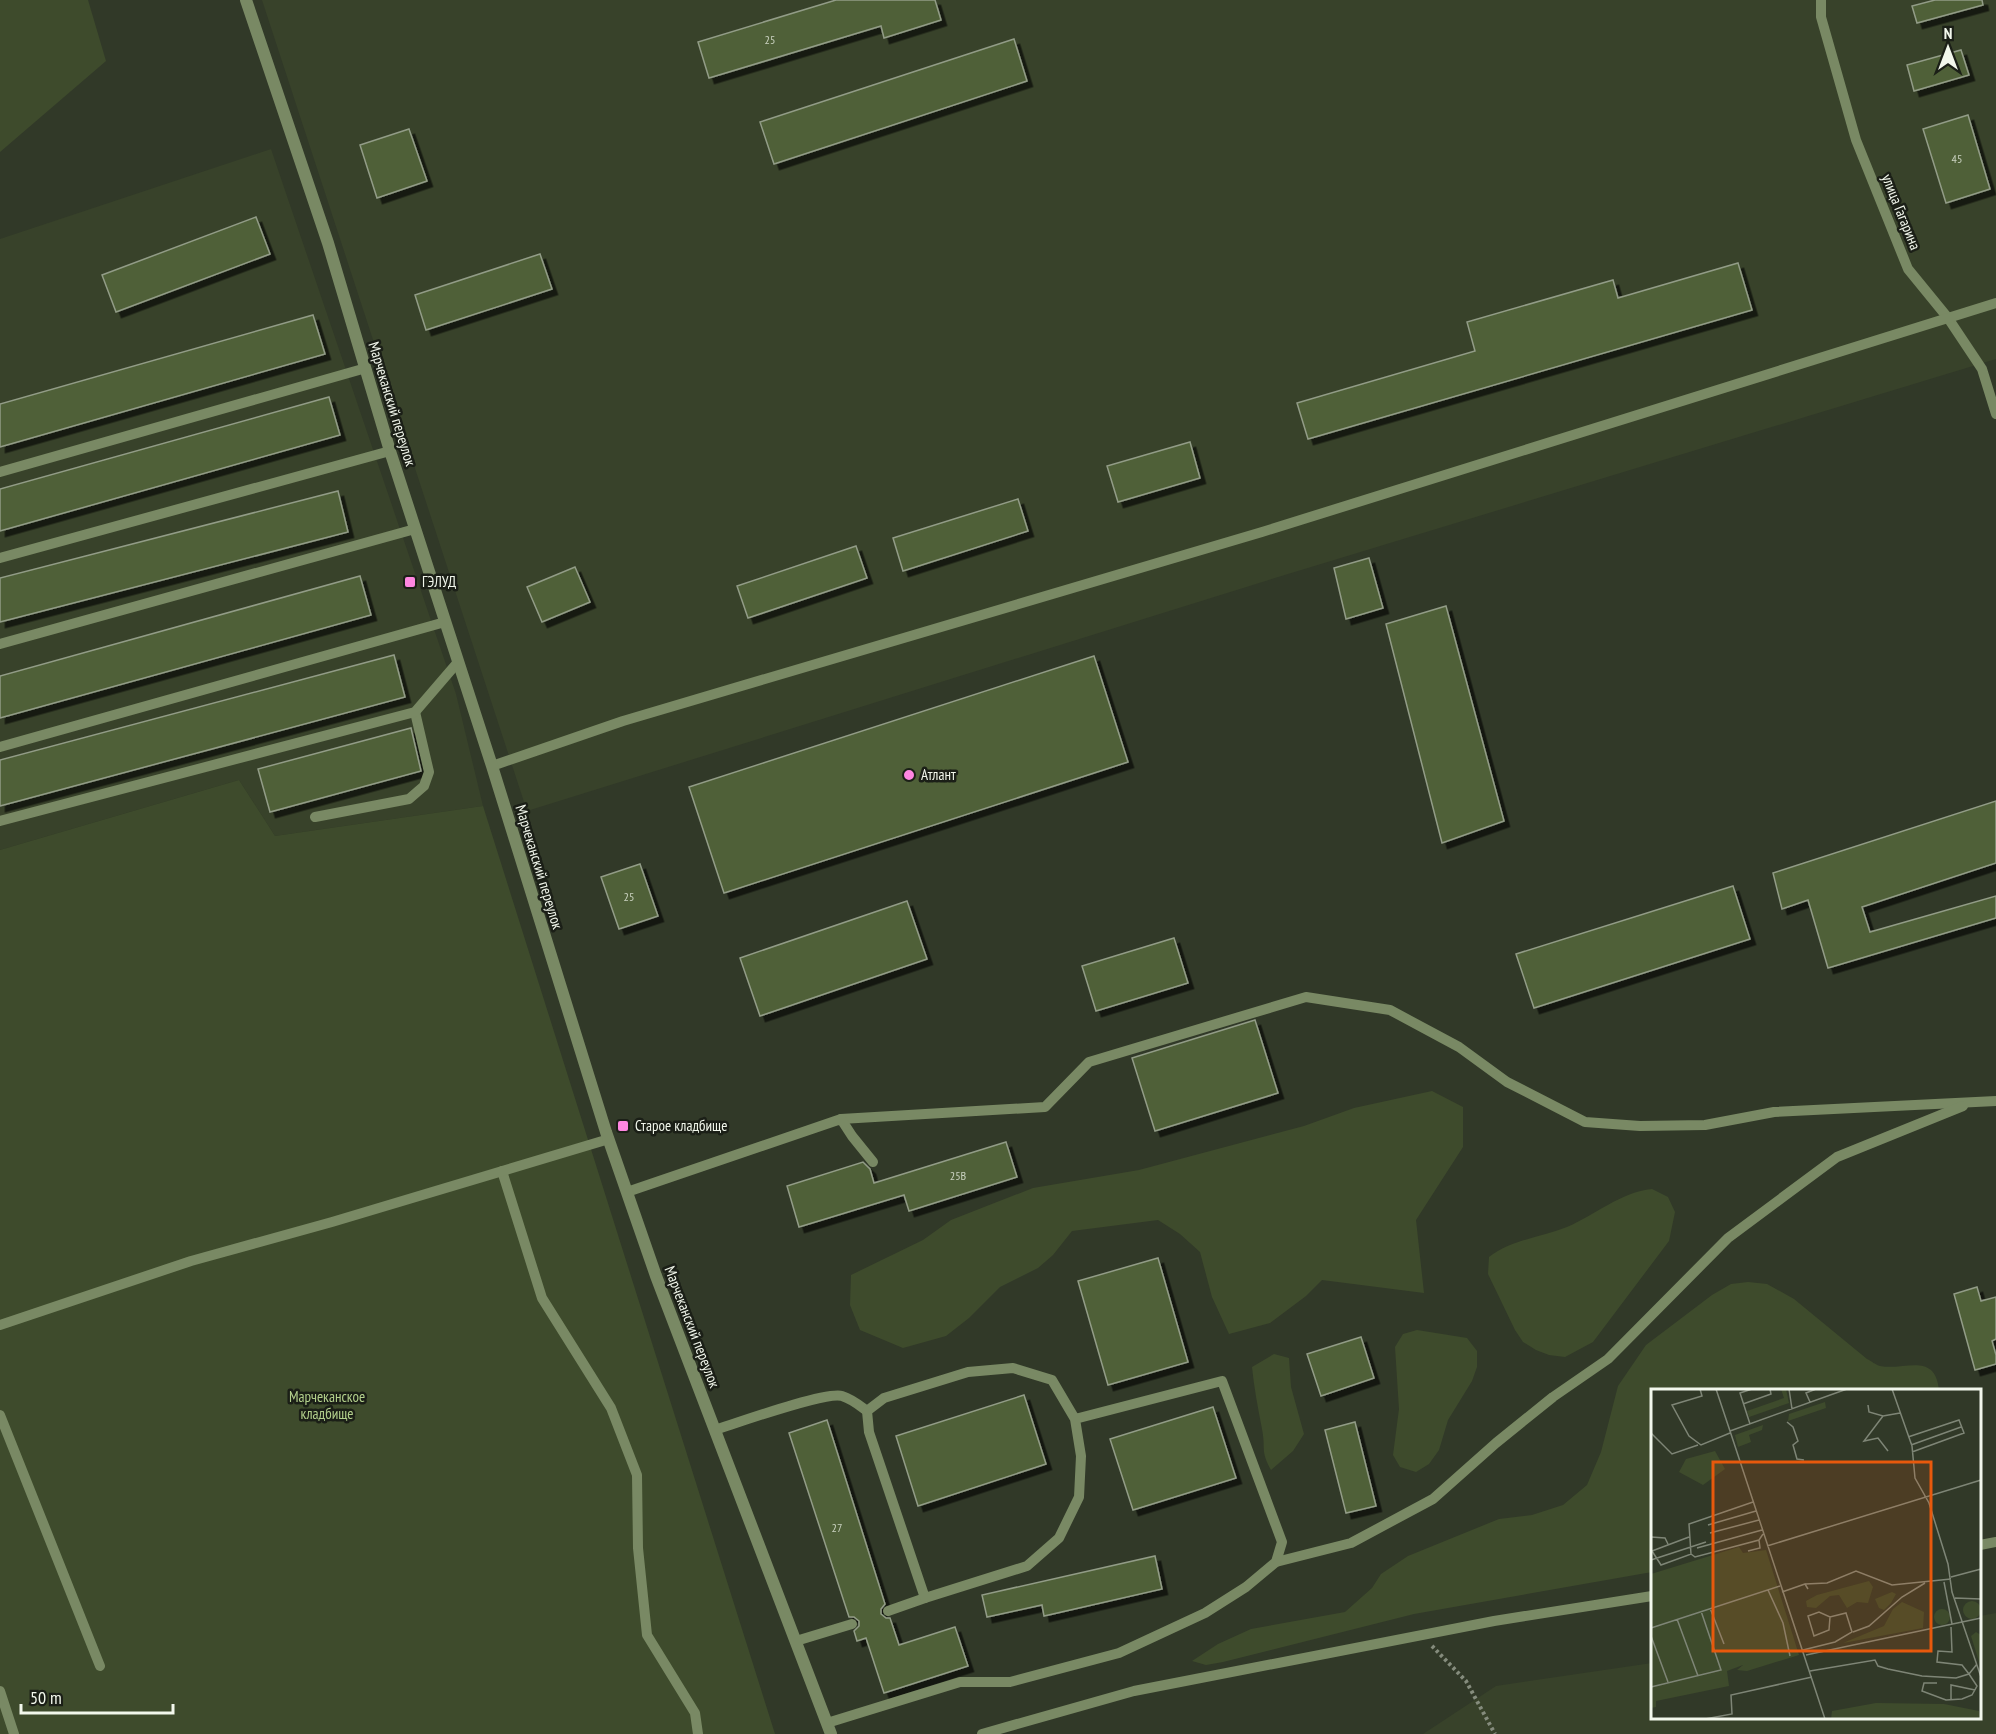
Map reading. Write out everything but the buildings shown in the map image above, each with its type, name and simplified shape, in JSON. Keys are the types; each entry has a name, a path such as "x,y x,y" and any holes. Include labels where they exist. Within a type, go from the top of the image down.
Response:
{"street":[{"name":"Марчеканский переулок","path":"246,0 310,187 390,451 609,1139 656,1276 829,1729"}],"lane":[{"name":"улица Гагарина","path":"1821,0 1821,17 1856,140 1903,258 1908,269 1948,318 1982,369 1996,414"},
{"path":"492,766 622,721 1273,528 1996,303"},
{"path":"0,472 366,368"},
{"path":"0,558 390,451"},
{"path":"0,644 415,529"},
{"path":"0,747 445,622"},
{"path":"0,822 415,712 458,662"},
{"path":"315,817 409,799 424,786 429,772 415,712"},
{"path":"627,1192 841,1119 1045,1107 1089,1062 1306,997 1390,1010 1459,1047 1507,1082 1585,1122 1640,1126 1705,1125 1774,1112 1996,1101"},
{"path":"829,1729 960,1682 1010,1682 1119,1653 1205,1613 1246,1587 1276,1562 1351,1543 1433,1498 1553,1397 1608,1359 1728,1238 1837,1157 1972,1102"},
{"path":"841,1119 873,1162"},
{"path":"0,1325 191,1261 609,1139"},
{"path":"502,1171 542,1298 611,1408 637,1475 638,1548 647,1635 695,1713 698,1734"},
{"path":"867,1411 884,1398 968,1372 1013,1368 1052,1380 1075,1419 1081,1456 1078,1497 1059,1538 1027,1566 888,1611"},
{"path":"1075,1419 1222,1381 1282,1542 1276,1562"},
{"path":"715,1430 819,1398 840,1395 867,1411"},
{"path":"867,1411 868,1432 925,1598"},
{"path":"0,1415 100,1666"},
{"path":"1981,1545 1996,1542"},
{"path":"982,1734 1134,1691 1494,1621 1651,1596"},
{"path":"796,1641 852,1624"},
{"path":"0,1691 14,1734"}],"path":[{"path":"1421,1635 1466,1682 1495,1734"}],"shaded area":[{"path":"262,0 1996,0 1996,359 1288,574 527,811"},
{"path":"271,149 456,694 483,806 275,836 239,780 0,850 0,239"},
{"path":"1996,1613 1996,1734 1423,1734 1496,1686 1651,1663 1651,1719 1981,1719 1981,1616"}],"green space":[{"path":"0,0 88,0 106,61 0,152"},
{"name":"Марчеканское кладбище","path":"239,780 275,836 483,806 775,1734 0,1734 0,850"},
{"path":"1432,1091 1463,1107 1463,1147 1416,1220 1424,1293 1322,1280 1306,1296 1270,1323 1229,1334 1212,1297 1200,1252 1180,1234 1158,1220 1072,1231 1053,1255 1038,1268 1000,1287 969,1318 946,1336 903,1348 860,1330 850,1305 851,1275 923,1240 951,1220 1033,1188 1139,1170 1304,1126 1354,1108"},
{"path":"1652,1189 1668,1197 1675,1212 1669,1241 1593,1342 1565,1357 1549,1355 1523,1342 1488,1274 1489,1257 1516,1243 1567,1227 1619,1199"},
{"path":"1748,1282 1767,1284 1794,1299 1877,1365 1889,1367 1917,1365 1931,1370 1939,1389 1651,1389 1651,1572 1414,1614 1223,1662 1206,1665 1192,1661 1218,1644 1251,1629 1345,1612 1372,1588 1381,1574 1408,1556 1499,1519 1532,1515 1563,1505 1587,1485 1601,1452 1618,1386 1646,1345 1712,1295 1731,1284"},
{"path":"1417,1330 1467,1338 1477,1351 1477,1367 1472,1381 1448,1420 1439,1450 1429,1464 1416,1472 1400,1467 1393,1455 1399,1409 1395,1347 1403,1334"},
{"path":"1274,1354 1289,1358 1291,1387 1304,1434 1293,1451 1271,1470 1264,1454 1252,1367"}],"place":[{"name":"ГЭЛУД","path":"410,582"},
{"name":"Атлант","path":"909,775"},
{"name":"Старое кладбище","path":"623,1126"}]}
